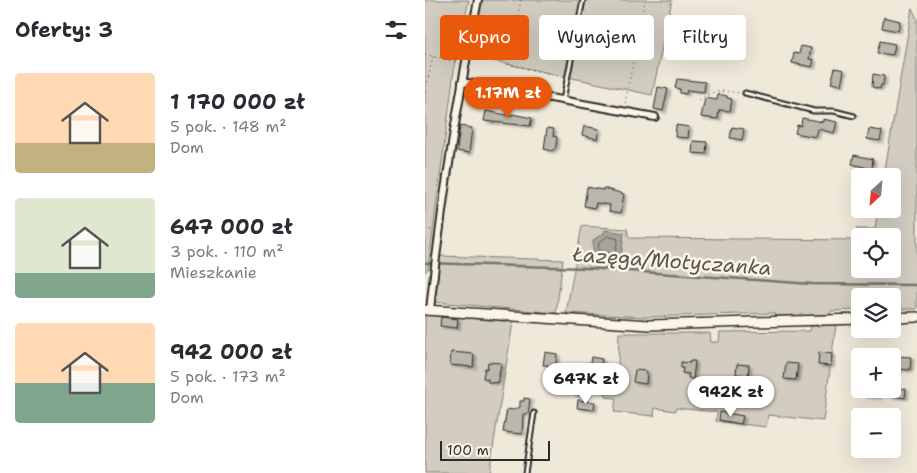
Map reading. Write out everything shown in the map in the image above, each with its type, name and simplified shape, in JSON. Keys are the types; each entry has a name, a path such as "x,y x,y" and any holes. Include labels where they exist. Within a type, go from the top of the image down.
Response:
{"street":[{"path":"478,0 462,82 435,270 428,293 427,310 649,325 851,319"},
{"path":"462,82 655,117"},
{"path":"901,318 917,317"}],"lane":[{"path":"563,100 583,0"},
{"path":"745,93 814,111 834,110 854,116"},
{"path":"525,473 534,413"}],"path":[{"path":"521,0 508,64 567,78"},
{"path":"623,112 645,0"},
{"path":"425,54 465,64"},
{"path":"425,92 433,57"},
{"path":"695,104 710,92 729,91 745,93"}],"shaded area":[{"path":"425,0 469,0 466,15 440,15 440,60 456,60 428,269 425,272"},
{"path":"482,0 672,0 669,15 664,15 664,38 652,95 489,60 529,60 529,15 479,15"},
{"path":"912,8 917,19 917,309 901,309 901,288 851,288 851,310 831,311 830,315 774,316 774,313 645,317 566,313 582,226 627,229 629,238 851,240 851,278 901,278 901,228 875,228 877,218 901,218 901,168 885,168"},
{"path":"440,256 563,260 556,313 435,302"},
{"path":"425,314 513,322 489,473 425,473"},
{"path":"836,325 823,421 768,415 766,427 716,421 717,412 676,408 675,411 655,408 654,416 614,412 616,398 605,397 609,369 618,369 619,333 710,333 711,342 719,342 720,332 810,331 811,326"}],"water":[{"path":"605,230 624,233 621,257 607,258 593,254 593,240 604,233"}],"building":[{"path":"884,17 900,21 898,31 882,28"},
{"path":"880,41 895,44 893,55 877,53"},
{"path":"801,46 811,48 809,59 814,60 812,67 792,63 794,53 799,54"},
{"path":"835,68 844,70 841,85 831,83"},
{"path":"873,74 884,76 883,85 881,85 880,89 872,87"},
{"path":"677,79 705,82 704,92 687,90 686,94 680,93 680,89 675,88"},
{"path":"658,87 668,89 663,111 654,109"},
{"path":"718,94 732,99 730,111 719,110 718,119 701,117 705,98 717,100"},
{"path":"486,111 532,118 530,126 484,121"},
{"path":"802,118 823,122 823,119 837,122 834,133 818,129 816,137 795,133 797,125 801,126"},
{"path":"676,125 689,127 688,138 675,137"},
{"path":"460,126 472,128 469,153 457,151"},
{"path":"584,126 599,129 597,139 582,135"},
{"path":"732,127 744,129 742,140 730,138"},
{"path":"547,128 554,129 553,136 557,137 556,147 552,151 544,149"},
{"path":"869,129 882,131 880,141 867,139"},
{"path":"693,141 707,142 706,154 692,153"},
{"path":"854,155 873,159 872,168 852,164"},
{"path":"587,187 603,190 603,188 624,194 621,213 609,211 610,205 596,203 595,208 584,206"},
{"path":"441,317 458,319 457,328 440,326"},
{"path":"451,352 474,354 473,367 450,365"},
{"path":"545,352 557,354 555,370 548,369 548,365 543,365"},
{"path":"819,352 832,354 831,366 818,365"},
{"path":"901,356 911,357 910,370 901,369"},
{"path":"591,357 602,359 599,376 588,374"},
{"path":"690,361 695,361 693,379 688,378 689,374 682,373 683,368 681,368 681,362 690,363"},
{"path":"488,362 501,363 498,383 488,382 488,379 483,378"},
{"path":"786,363 798,364 796,380 784,379"},
{"path":"737,364 749,365 748,376 736,374"},
{"path":"635,370 647,371 646,384 633,382"},
{"path":"560,375 580,378 578,394 558,389"},
{"path":"700,386 721,390 719,402 698,400"},
{"path":"901,388 906,389 905,398 901,397"},
{"path":"524,398 530,399 528,414 523,414 522,434 503,432 507,409 513,410 520,407 520,401 524,401"},
{"path":"578,400 595,402 594,410 577,408"},
{"path":"720,412 743,416 741,424 719,420"}],"waterway":[{"name":"Łazęga/Motyczanka","path":"425,263 587,268 812,284 917,285"}]}
